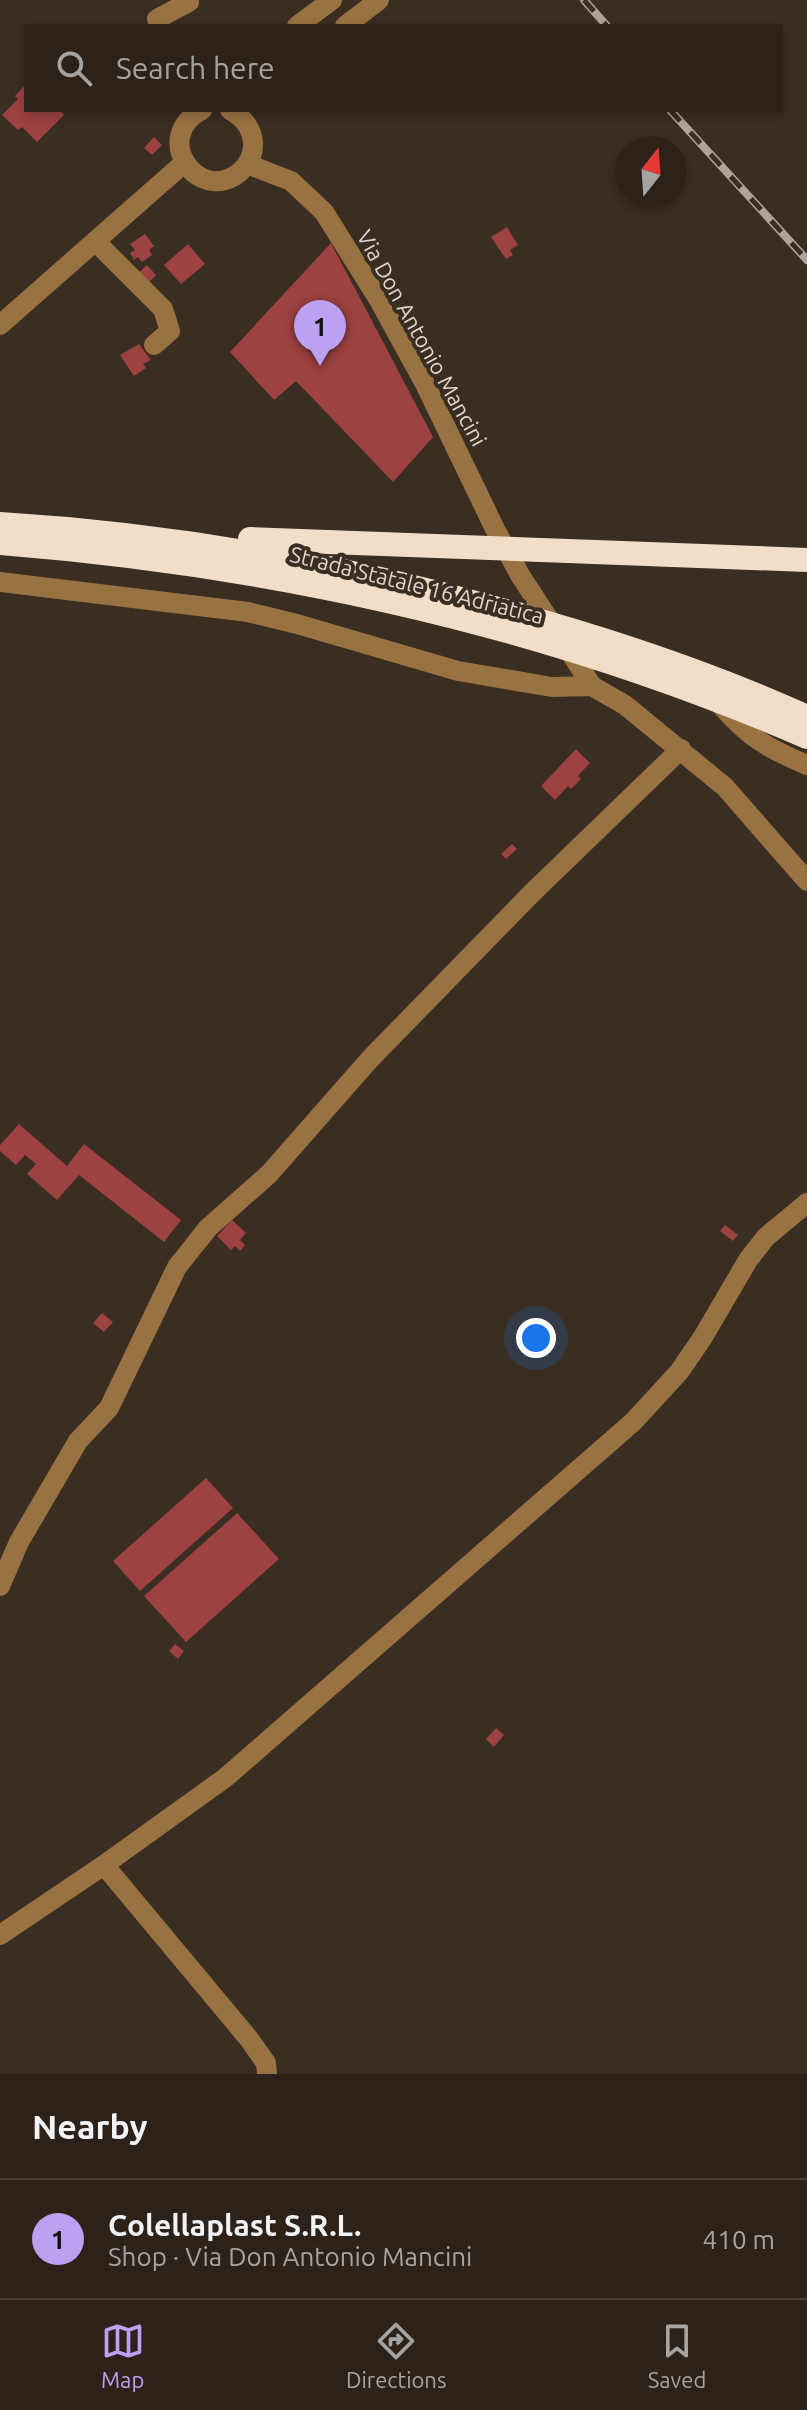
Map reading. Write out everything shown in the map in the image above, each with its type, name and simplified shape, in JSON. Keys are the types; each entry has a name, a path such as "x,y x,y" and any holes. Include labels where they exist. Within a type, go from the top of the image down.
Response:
{"highway":[{"name":"Strada Statale 16 Adriatica","path":"0,524 230,549 351,571 533,618 638,650 807,717"},
{"path":"132,536 492,539 531,551 807,560"},
{"name":"Strada Statale 16 Adriatica","path":"0,543 118,554 240,571 360,593 483,624 617,663 807,737"}],"street":[{"path":"149,0 159,23 189,2"},
{"path":"300,24 332,0"},
{"path":"348,24 379,0"},
{"path":"197,112 182,128 180,152 192,172 215,181 238,173 252,153 253,140 240,113"},
{"path":"0,325 184,163"},
{"name":"Via Don Antonio Mancini","path":"247,164 291,181 324,212 379,300 425,384 492,539 520,575 592,686"},
{"path":"95,241 163,309 170,331 154,345"},
{"path":"0,582 248,612 458,671 552,687 592,686 625,705 725,787 807,881"},
{"path":"717,700 743,730 769,748 807,765"},
{"path":"0,1586 19,1542 78,1441 109,1408 177,1267 208,1228 269,1174 370,1059 532,893 681,749"},
{"path":"0,1935 104,1865 237,1768 633,1422 679,1372 748,1260 766,1237 807,1203"},
{"path":"104,1865 249,2039 266,2063 267,2074"}],"building":[{"path":"24,86 24,112 62,112 64,115 37,142 22,127 18,130 2,115 18,99 15,96"},
{"path":"154,137 162,145 152,155 144,148"},
{"path":"507,227 518,245 510,250 513,255 506,259 491,237"},
{"path":"145,234 154,246 149,250 152,255 142,262 138,257 134,260 130,253 135,250 130,244"},
{"path":"331,243 433,437 393,482 296,381 274,400 230,352"},
{"path":"188,244 205,264 181,284 164,265"},
{"path":"147,265 156,275 147,284 137,274"},
{"path":"139,344 151,360 143,364 146,368 134,376 120,355"},
{"path":"576,749 590,763 578,776 581,779 571,789 568,786 555,800 541,786"},
{"path":"512,844 517,849 506,859 501,854"},
{"path":"19,1124 67,1166 84,1144 181,1220 164,1242 79,1175 57,1200 27,1174 36,1164 25,1155 16,1165 0,1151 0,1145"},
{"path":"232,1220 246,1233 240,1240 245,1245 240,1251 235,1246 231,1250 217,1236"},
{"path":"725,1225 738,1235 733,1241 720,1231"},
{"path":"102,1313 113,1322 104,1332 93,1323"},
{"path":"206,1478 233,1508 140,1591 113,1561"},
{"path":"237,1513 279,1559 186,1642 144,1596"},
{"path":"175,1644 184,1651 178,1659 169,1651"},
{"path":"496,1728 504,1735 494,1747 486,1739"}],"railway":[{"path":"584,0 605,24"},
{"path":"672,112 807,260"}],"place":[{"name":"Colellaplast S.R.L.","path":"320,366"}]}
